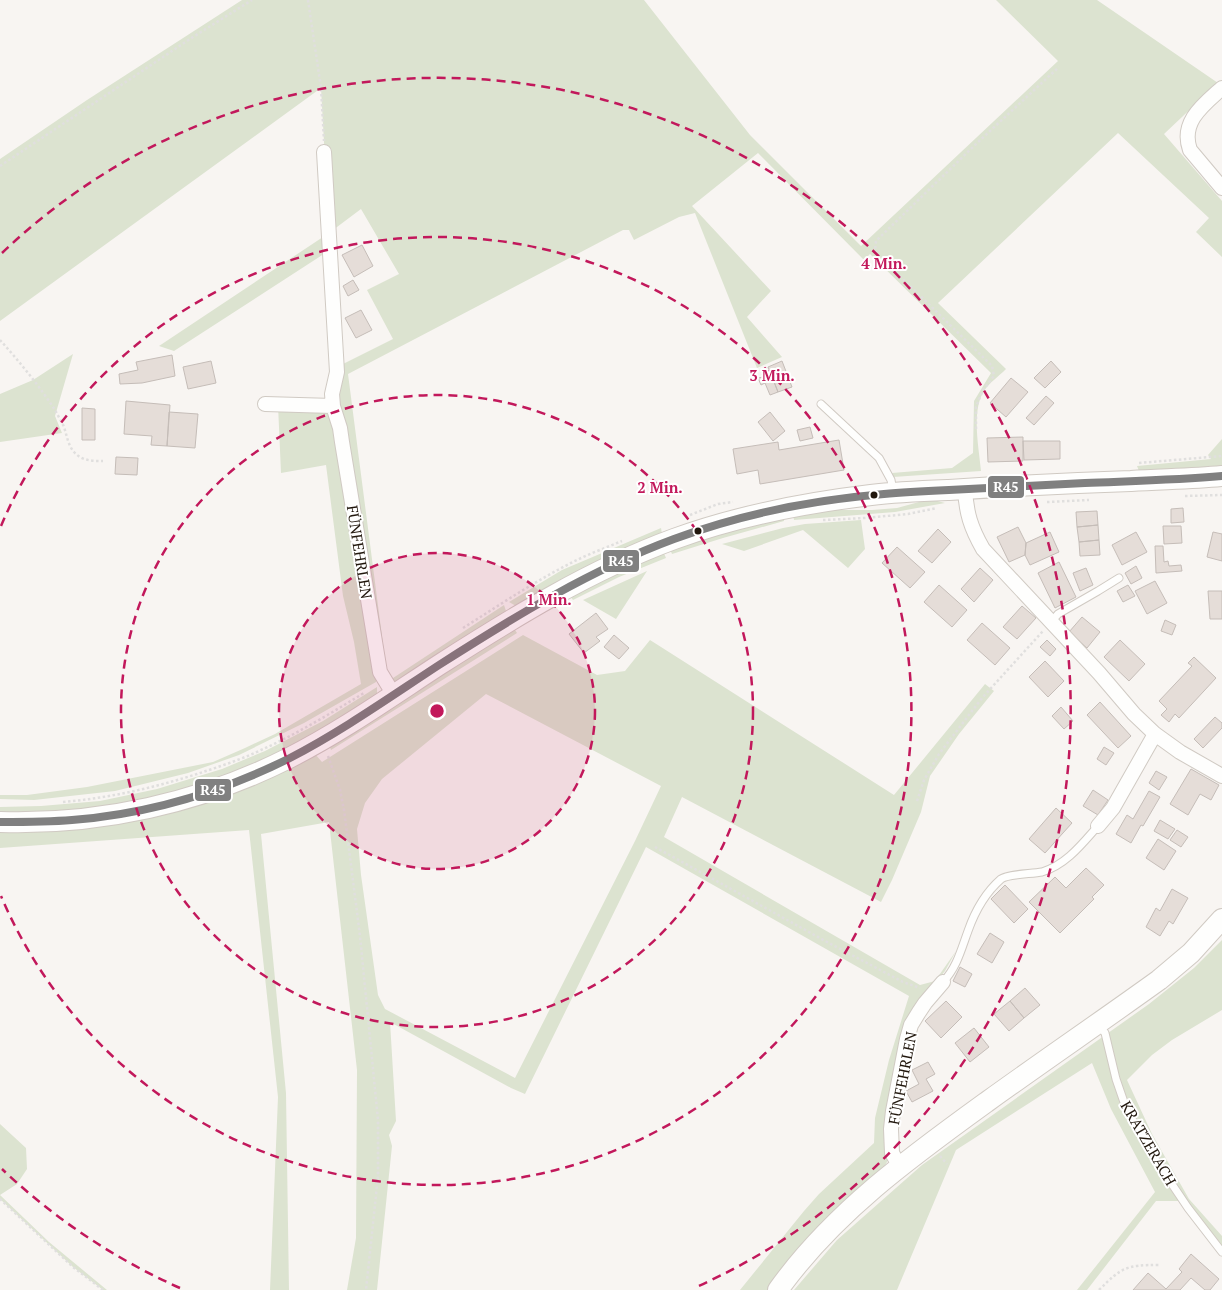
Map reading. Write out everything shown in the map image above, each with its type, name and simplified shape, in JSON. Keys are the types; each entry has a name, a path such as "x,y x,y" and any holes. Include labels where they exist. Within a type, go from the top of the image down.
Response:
{"main road":[{"path":"0,822 59,822 144,810 182,800 247,777 289,758 320,741 475,642 562,591 616,563 664,543 719,525 786,508 874,494 893,493 966,497 1222,476"},
{"path":"778,1290 802,1259 832,1226 872,1190 936,1138 1159,980 1191,953 1222,919"}],"street":[{"path":"1222,88 1195,114 1189,124 1187,135 1190,150 1222,188"},
{"name":"FÜNFEHRLEN","path":"324,152 337,372 332,394 333,406 340,428 380,672 394,695"},
{"path":"265,404 333,406"},
{"path":"966,497 969,520 983,548 1052,621 1134,714 1155,734 1180,752 1222,776"},
{"name":"FÜNFEHRLEN","path":"1098,826 1113,808 1155,734"},
{"name":"FÜNFEHRLEN","path":"900,1167 892,1153 891,1129 904,1053 912,1025 925,1003 939,986"}],"lane":[{"path":"821,404 879,458 891,480 893,493"},
{"path":"1052,621 1058,614 1119,578"},
{"name":"FÜNFEHRLEN","path":"939,986 950,975 956,965 978,908 985,896 1002,877 1042,872 1058,865 1070,857 1098,826"},
{"name":"KRATZERACH","path":"1098,1024 1105,1033 1119,1088 1133,1121 1149,1150 1188,1208 1222,1252"}],"path":[{"path":"0,166 252,0"},
{"path":"308,0 321,88 324,152"},
{"path":"976,429 976,407 983,390 994,376 992,366 879,258 875,250 876,241 1059,67"},
{"path":"0,340 55,410 73,451 79,457 91,461 103,461"},
{"path":"1131,463 1222,456"},
{"path":"1177,496 1222,495"},
{"path":"818,520 908,514 945,506 966,497"},
{"path":"1042,502 1089,500"},
{"path":"688,516 718,504 736,502"},
{"path":"458,632 549,574 629,538"},
{"path":"917,801 924,780 939,754 982,698 1052,621"},
{"path":"55,803 121,794 148,788 232,762 295,734 364,693"},
{"path":"328,755 344,810 360,936 378,1120 378,1176 366,1290"},
{"path":"656,847 903,982 924,990 939,986"},
{"path":"936,1152 947,1164"},
{"path":"0,1199 73,1267 103,1290"},
{"path":"1099,1290 1123,1269 1131,1266 1159,1265"}],"green space":[{"path":"242,0 644,0 750,135 861,246 1058,61 996,0 1097,0 1218,83 1164,134 1222,201 1222,257 1196,232 1209,218 1118,133 938,303 1006,369 991,382 980,399 977,430 981,471 893,477 892,473 952,468 973,453 974,401 991,373 870,254 864,260 758,153 692,206 771,291 747,317 782,357 757,368 695,213 679,217 634,240 629,230 623,230 348,374 387,675 376,678 376,682 304,723 239,755 188,773 115,791 34,800 0,799 0,795 27,795 87,787 213,762 275,734 361,684 354,642 343,596 326,465 281,473 278,405 333,406 337,367 393,339 367,290 399,274 361,209 329,233 321,88 0,321 0,159 87,100"},
{"path":"329,233 330,250 174,351 159,346"},
{"path":"73,354 55,416 62,433 0,442 0,394 33,380"},
{"path":"1222,439 1222,466 1181,470 1139,471 1137,466 1211,459 1208,455"},
{"path":"930,499 945,503 895,512 794,520 793,515 826,510 897,508"},
{"path":"784,517 784,521 672,554 670,549 720,533"},
{"path":"861,520 865,549 848,568 803,530 744,551 722,544 805,524"},
{"path":"661,528 662,534 516,606 509,602 562,570"},
{"path":"663,551 666,558 619,577 573,600 570,596"},
{"path":"647,571 616,619 583,600"},
{"path":"504,605 506,611 395,685 390,680"},
{"path":"513,627 517,633 331,750 329,745"},
{"path":"523,635 597,675 625,671 650,640 894,795 985,684 994,691 959,734 930,776 921,812 881,902 682,797 664,837 920,985 935,981 956,951 945,971 920,1002 887,1140 887,1162 884,1167 769,1290 740,1290 819,1194 874,1143 875,1118 889,1060 909,996 646,847 525,1094 390,1022 396,1121 389,1135 392,1146 377,1290 347,1290 356,1238 357,1070 329,822 261,834 286,1093 289,1290 270,1290 278,1097 249,830 0,848 0,831 57,830 315,754 322,762","holes":["486,694 661,786 515,1078 385,1009 378,995 361,875 357,829 365,803 382,779"]},
{"path":"377,687 377,695 294,745 233,773 157,797 90,810 0,814 0,807 100,801 157,789 222,769 265,751 323,721"},
{"path":"1222,940 1222,1010 1172,1040 1152,1055 1127,1080 1152,1134 1189,1199 1222,1236 1222,1256 1198,1227 1181,1201 1156,1201 1087,1290 1077,1290 1155,1192 1111,1109 1092,1063 956,1150 897,1290 794,1290 837,1240 922,1165 1149,1004 1194,968"},
{"path":"0,1124 26,1148 27,1169 17,1184 0,1195"},
{"path":"0,1195 49,1242 107,1290 103,1290 73,1267 0,1199"}],"building":[{"path":"362,245 373,266 354,277 342,255"},
{"path":"353,280 359,290 348,296 343,286"},
{"path":"361,310 372,330 356,338 345,318"},
{"path":"172,355 175,376 142,383 120,384 119,374 138,370 136,362"},
{"path":"211,361 216,383 188,389 183,367"},
{"path":"782,361 792,387 778,392 768,367"},
{"path":"1051,361 1061,372 1045,388 1034,378"},
{"path":"770,371 778,392 770,395 765,383 761,385 758,378 763,377 762,374"},
{"path":"1011,378 1028,392 1006,417 990,403"},
{"path":"1046,396 1054,403 1034,425 1026,418"},
{"path":"126,401 170,405 167,446 151,445 152,436 124,434"},
{"path":"82,408 95,409 95,440 82,440"},
{"path":"169,412 198,414 195,448 167,446"},
{"path":"770,412 785,431 773,441 758,422"},
{"path":"810,427 813,438 800,441 797,430"},
{"path":"1023,437 1023,461 988,462 987,438"},
{"path":"839,440 844,470 760,484 758,470 737,474 733,449 778,442 779,450"},
{"path":"1023,441 1060,441 1060,459 1024,460"},
{"path":"116,457 138,458 137,475 115,474"},
{"path":"1183,508 1184,522 1171,523 1171,509"},
{"path":"1097,511 1098,525 1077,527 1076,512"},
{"path":"1098,525 1099,540 1079,542 1077,527"},
{"path":"1163,526 1181,526 1182,543 1164,544"},
{"path":"1018,527 1026,543 1025,555 1009,562 997,537"},
{"path":"938,529 951,542 932,563 918,551"},
{"path":"1050,532 1059,552 1030,565 1025,555 1026,543"},
{"path":"1136,532 1147,552 1122,565 1112,545"},
{"path":"1213,532 1222,534 1222,561 1207,557"},
{"path":"1099,540 1100,555 1080,556 1079,542"},
{"path":"1155,546 1163,546 1164,562 1168,561 1169,566 1181,565 1182,571 1156,573"},
{"path":"897,547 925,572 910,588 882,563"},
{"path":"1059,562 1076,597 1055,608 1038,573"},
{"path":"1136,566 1142,578 1131,584 1125,573"},
{"path":"980,568 993,580 974,602 961,589"},
{"path":"1086,568 1093,585 1080,591 1073,573"},
{"path":"1155,581 1167,603 1147,614 1135,591"},
{"path":"939,585 967,610 952,627 924,602"},
{"path":"1128,585 1135,596 1123,602 1117,591"},
{"path":"1208,591 1222,591 1222,619 1210,619"},
{"path":"1022,606 1036,618 1017,639 1003,627"},
{"path":"596,613 608,629 596,637 600,641 584,653 569,634"},
{"path":"1082,617 1100,632 1087,648 1069,632"},
{"path":"1165,620 1176,625 1172,635 1161,631"},
{"path":"982,623 1010,648 995,665 967,640"},
{"path":"614,635 629,648 619,659 604,647"},
{"path":"1047,640 1056,649 1050,656 1040,647"},
{"path":"1120,640 1145,664 1129,681 1104,657"},
{"path":"1194,657 1216,678 1179,718 1175,714 1169,722 1161,715 1167,709 1159,701 1192,666 1188,663"},
{"path":"1045,661 1064,681 1048,697 1029,677"},
{"path":"1100,702 1131,736 1118,748 1087,715"},
{"path":"1061,707 1073,721 1064,729 1052,716"},
{"path":"1215,717 1222,723 1222,728 1203,748 1194,739"},
{"path":"1104,747 1114,753 1106,765 1097,759"},
{"path":"1191,769 1219,785 1211,800 1200,794 1188,815 1170,804"},
{"path":"1156,771 1167,777 1159,790 1149,783"},
{"path":"1093,790 1108,800 1098,815 1083,806"},
{"path":"1149,791 1160,797 1131,843 1116,834 1127,815 1133,819"},
{"path":"1056,808 1072,823 1045,853 1029,839"},
{"path":"1160,820 1175,829 1168,839 1154,831"},
{"path":"1177,830 1188,837 1181,847 1170,840"},
{"path":"1158,839 1176,851 1164,870 1146,858"},
{"path":"1086,868 1104,885 1092,897 1094,899 1060,933 1029,902 1055,877 1066,888"},
{"path":"1005,885 1028,909 1014,923 991,899"},
{"path":"1172,889 1188,898 1173,924 1169,921 1160,936 1146,927 1156,908 1160,911"},
{"path":"990,933 1004,942 992,963 977,954"},
{"path":"960,967 972,974 965,987 953,981"},
{"path":"1025,988 1040,1005 1024,1018 1010,1001"},
{"path":"946,1001 962,1017 941,1038 925,1021"},
{"path":"1010,1001 1024,1018 1009,1031 994,1014"},
{"path":"974,1028 989,1047 970,1062 955,1043"},
{"path":"928,1062 935,1074 926,1079 933,1091 912,1102 906,1091 919,1084 912,1070"},
{"path":"1191,1254 1219,1279 1210,1290 1205,1290 1191,1278 1180,1290 1133,1290 1148,1273 1166,1289 1182,1272 1179,1269"}],"transit line":[{"name":"R45","path":"0,822 45,822 128,813 184,800 238,781 290,758 328,737 496,629 583,580 643,551 725,522 804,504 884,494 1222,476"}]}
